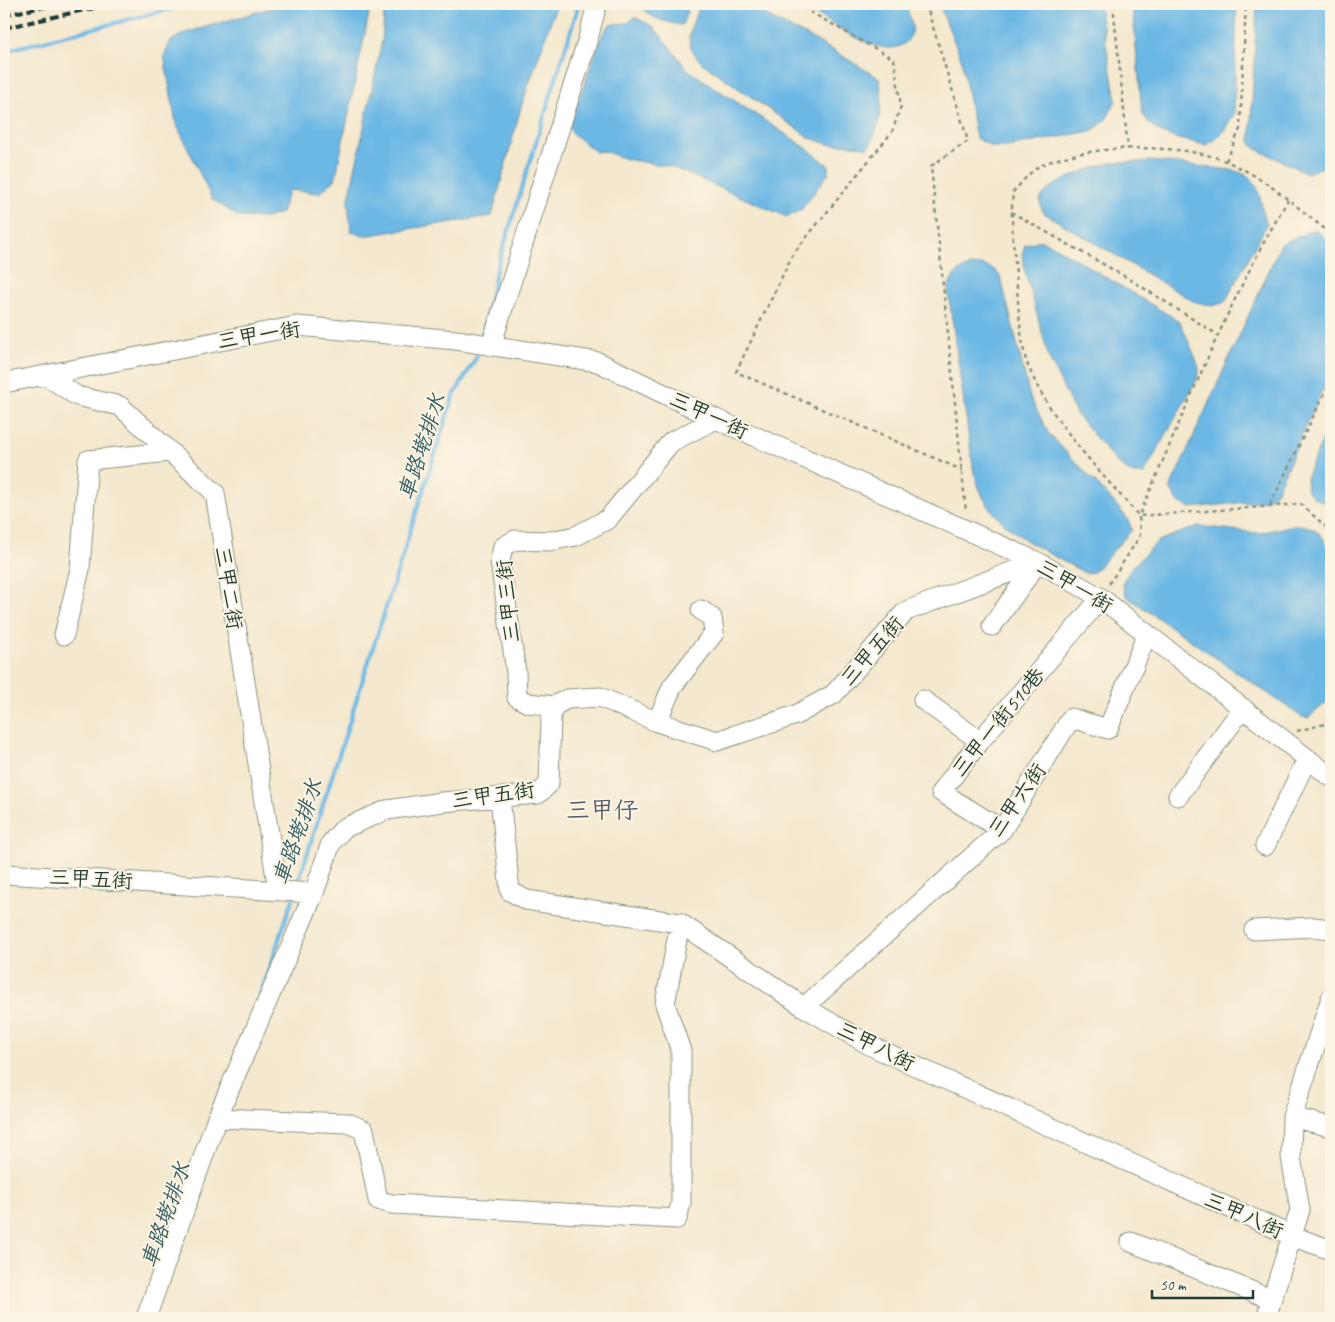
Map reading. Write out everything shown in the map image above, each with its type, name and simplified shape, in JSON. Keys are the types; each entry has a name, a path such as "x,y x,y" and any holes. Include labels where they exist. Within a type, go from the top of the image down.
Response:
{"street":[{"path":"491,346 589,35 597,4"},
{"name":"三甲一街","path":"4,383 297,326 456,340 598,362 716,419 1038,562 1101,598 1331,777"},
{"name":"三甲二街","path":"45,375 78,396 120,406 214,493 278,890"},
{"name":"三甲三街","path":"554,706 528,703 517,697 516,672 500,561 503,547 516,540 550,541 576,536 608,519 671,442 716,419"},
{"path":"64,635 80,569 88,460 170,452"},
{"path":"992,626 1038,562"},
{"name":"三甲五街","path":"4,874 314,893 331,843 344,828 387,810 442,802 538,794 549,784 551,716 554,706 568,699 600,697 657,722 717,741 796,715 834,694 906,611 1038,562"},
{"name":"三甲一街510巷","path":"1002,830 941,792 980,741 1101,598"},
{"path":"657,722 672,687 714,633 712,618 701,610"},
{"name":"三甲六街","path":"804,1007 1002,830 1071,718 1108,729 1148,634"},
{"path":"923,700 980,741"},
{"path":"1178,796 1243,708"},
{"path":"1265,846 1307,759"},
{"name":"三甲八街","path":"500,798 510,890 526,900 680,923 804,1007 871,1046 1292,1236 1331,1250"},
{"path":"146,1318 216,1118 314,893"},
{"path":"216,1118 348,1124 364,1130 378,1200 391,1204 677,1219 681,1203 681,1051 665,1004 680,923"},
{"path":"1254,930 1331,928"},
{"path":"1266,1318 1300,1210 1291,1157 1292,1116 1331,998"},
{"path":"1292,1116 1331,1127"},
{"path":"1131,1242 1271,1299"}],"path":[{"path":"796,4 894,59 901,106 892,132 793,254 736,372 962,470"},
{"path":"926,4 968,141 931,166 968,531"},
{"path":"1113,4 1128,149"},
{"path":"1226,161 1240,129 1246,4"},
{"path":"1139,516 1093,464 1048,403 1026,362 1018,304 1011,212 1013,192 1039,166 1079,152 1177,149 1226,161 1261,178 1331,234"},
{"path":"1101,598 1140,536 1139,516 1218,335 1250,273 1261,246 1288,200"},
{"path":"1011,212 1126,277 1218,335"},
{"path":"1270,505 1331,380"},
{"path":"1139,516 1301,504 1331,534"},
{"path":"1278,736 1325,724 1331,708"}],"water":[{"path":"300,4 371,4 335,180 319,193 289,190 281,213 266,218 239,217 212,199 176,123 164,56 171,41 185,33 274,7"},
{"path":"385,4 557,4 521,107 492,216 363,236 351,231 348,203 382,41"},
{"path":"641,4 690,4 682,25 652,16"},
{"path":"700,4 757,4 768,17 817,41 879,78 881,106 879,123 868,148 856,145 828,144 810,138 702,63 695,55 689,41 691,28"},
{"path":"802,4 905,4 912,24 912,32 905,43 895,48 882,47 868,43 838,28"},
{"path":"939,4 1099,4 1116,100 1107,118 1091,131 1007,147 992,147 976,138 961,58"},
{"path":"1132,4 1237,4 1234,114 1222,134 1207,145 1179,139 1161,132 1153,127 1142,112"},
{"path":"1257,4 1331,4 1331,162 1326,166 1307,173 1256,149 1250,142"},
{"path":"634,17 653,26 688,70 808,149 829,166 828,174 801,210 787,217 672,167 626,159 604,151 596,152 573,134 569,127 602,35 610,24 628,23"},
{"path":"1151,161 1231,170 1242,173 1255,184 1267,224 1225,302 1213,306 1193,301 1044,213 1042,209 1040,200 1045,192 1073,176 1111,163"},
{"path":"1315,229 1331,243 1331,371 1276,492 1266,500 1190,508 1177,501 1170,488 1281,244"},
{"path":"1043,241 1057,248 1179,321 1198,366 1198,374 1196,381 1144,474 1134,474 1119,465 1076,414 1049,358 1022,255 1025,245"},
{"path":"983,265 995,270 1001,278 1030,397 1049,434 1112,500 1127,518 1132,530 1094,572 1085,573 1018,534 995,514 984,499 979,488 974,473 948,291 952,279 960,271 965,268"},
{"path":"1331,420 1331,505 1314,498 1307,491 1306,478"},
{"path":"1295,525 1309,527 1317,531 1331,550 1331,699 1308,718 1302,717 1126,596 1122,583 1133,566 1158,541 1198,526 1258,533"}],"waterway":[{"path":"4,51 190,4"},
{"name":"車路墘排水","path":"482,337 496,271 579,4"},
{"name":"車路墘排水","path":"297,886 453,397 477,356"},
{"name":"車路墘排水","path":"260,995 293,898"}],"railway":[{"path":"4,15 58,4"},
{"path":"4,28 112,4"}],"district":[{"name":"三甲仔","path":"602,810"}]}
